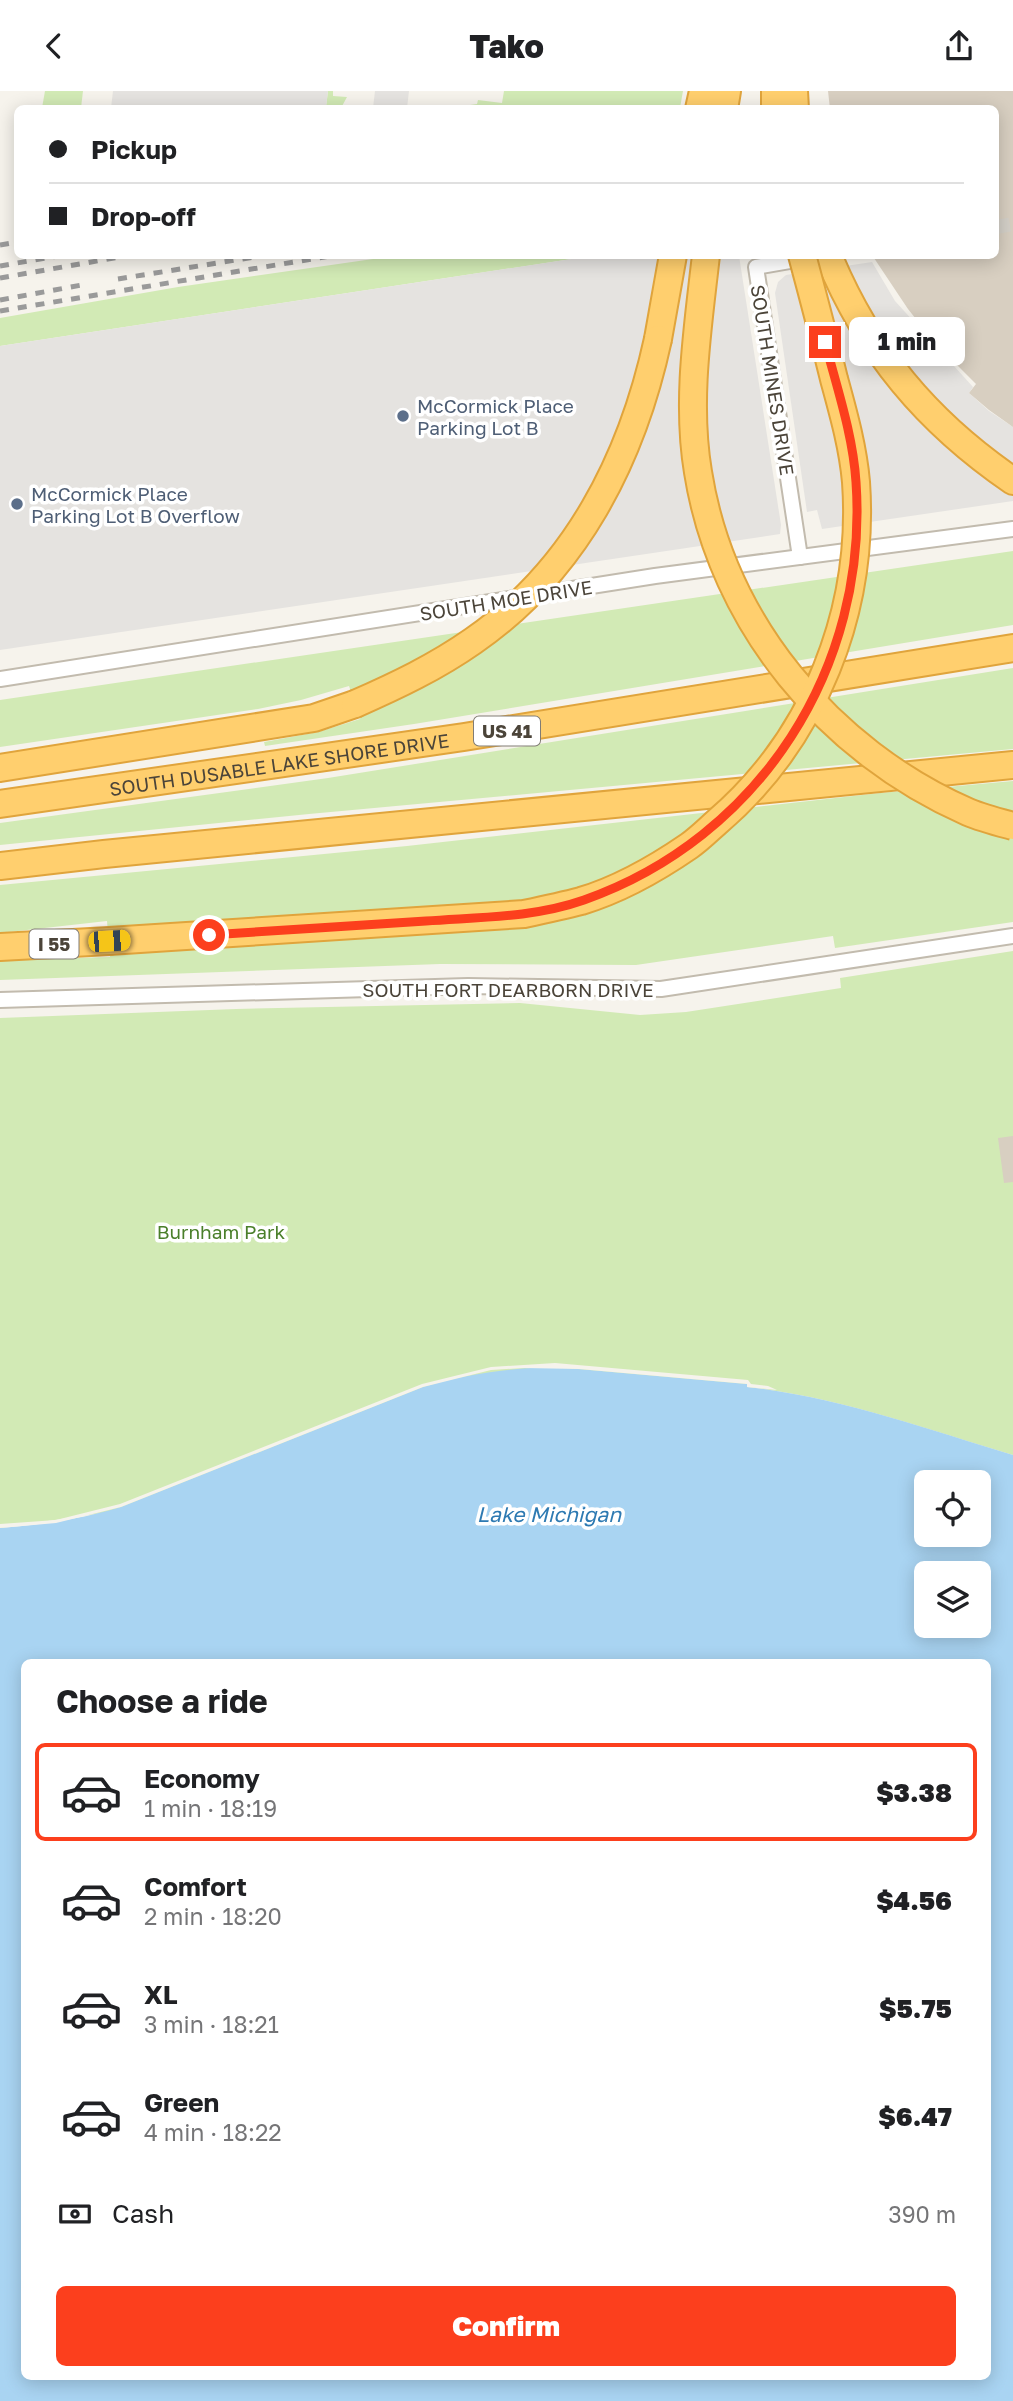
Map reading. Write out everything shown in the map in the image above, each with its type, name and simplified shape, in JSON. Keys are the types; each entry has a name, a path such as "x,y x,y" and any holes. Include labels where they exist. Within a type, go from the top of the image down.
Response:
{"highway":[{"path":"0,768 314,718 355,704 428,669 475,640 514,607 542,578 585,525 611,480 634,429 648,386 672,259"},
{"path":"706,259 695,345 693,390 697,471 714,537 748,615 771,652 804,693 841,730 876,759 920,787 969,812 1013,827"},
{"name":"I 55","path":"0,947 524,914 583,901 638,877 690,845 735,806 768,771 796,730 816,695 843,620 855,557 857,503 852,452 804,259"},
{"path":"830,259 843,291 893,372 928,413 977,457 1013,481"},
{"name":"SOUTH DUSABLE LAKE SHORE DRIVE","path":"0,804 477,736 1013,648"},
{"path":"0,866 118,852 1013,765"}],"street":[{"name":"SOUTH MINES DRIVE","path":"799,259 756,267 800,557"},
{"name":"SOUTH MOE DRIVE","path":"0,679 655,576 1013,529"},
{"name":"SOUTH FORT DEARBORN DRIVE","path":"0,1000 468,986 661,989 1013,936"}],"green space":[{"path":"45,91 83,91 81,105 43,105"},
{"path":"328,91 333,91 333,96 347,97 343,105 326,105"},
{"path":"504,91 683,91 681,105 470,105 477,104 478,100 502,103"},
{"path":"373,259 571,259 0,346 0,318 178,287"},
{"path":"1013,551 1013,625 265,746 264,742 318,732 360,719 349,686 258,709 0,747 0,700"},
{"path":"1013,668 1013,749 0,845 0,823 328,778"},
{"path":"1013,781 1013,922 835,948 833,936 636,965 440,964 0,980 0,960 110,957 107,921 0,933 0,885 407,846 880,793"},
{"name":"Burnham Park","path":"1013,951 1013,1455 848,1406 747,1387 102,1513 0,1528 0,1018 236,1009 520,1003 640,1015 686,1012 841,988 840,978"}],"shaded area":[{"path":"113,91 328,91 326,105 111,105"},
{"path":"375,91 409,91 407,105 373,105"},
{"name":"McCormick Place Parking Lot B","path":"571,259 739,259 781,525 780,534 0,650 0,346"},
{"path":"872,262 895,301 973,387 969,393 1013,427 1013,501 822,529 817,510 807,512 775,293 778,282 786,275"}],"water":[{"name":"Lake Michigan","path":"555,1367 747,1384 747,1387 848,1406 1013,1455 1013,2401 0,2401 0,1528 61,1521 121,1507 423,1387 472,1375"}],"pier":[{"path":"555,1363 748,1380 751,1384 777,1390 747,1387 747,1384 579,1369 491,1370 423,1387 121,1507 56,1523 0,1528 0,1524 56,1520 120,1504 422,1384 491,1367"}],"building":[{"path":"828,91 1013,91 1013,427 969,393 976,384 935,343 875,259 999,259 999,105 830,105"},
{"path":"1013,1136 1013,1182 1004,1183 998,1138"}],"tunnel":[{"path":"999,226 1013,224"}],"railway":[{"path":"0,245 14,243"},
{"path":"0,266 40,259"},
{"path":"0,278 108,259"},
{"path":"118,279 242,259"},
{"path":"0,311 312,259"},
{"path":"0,300 87,284"}],"place":[{"name":"McCormick Place Parking Lot B","path":"403,416"},
{"name":"McCormick Place Parking Lot B Overflow","path":"17,504"}],"route":[{"path":"209,935 524,914 583,901 638,877 690,845 735,806 768,771 816,695 843,620 850,590 855,557 856,480 845,419 825,342"}]}
